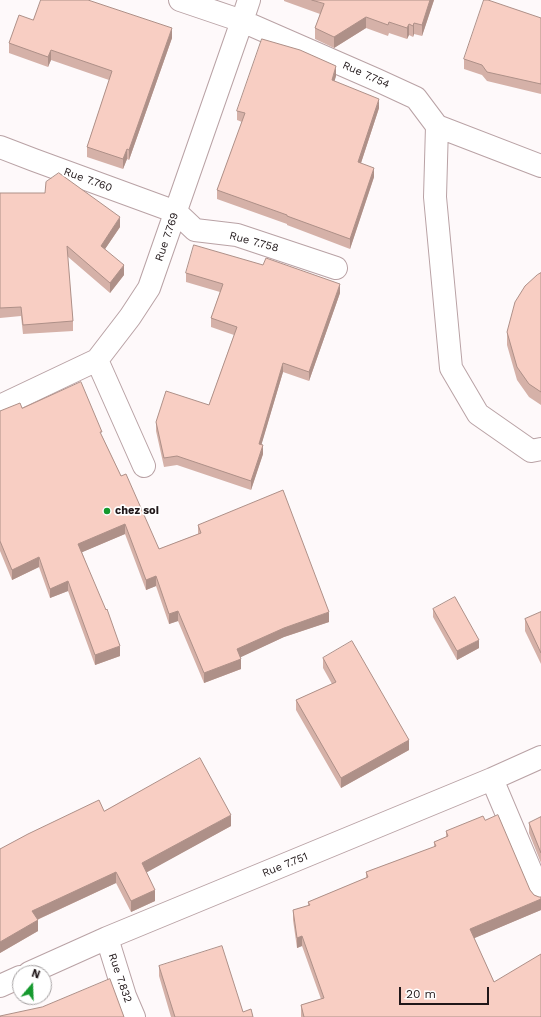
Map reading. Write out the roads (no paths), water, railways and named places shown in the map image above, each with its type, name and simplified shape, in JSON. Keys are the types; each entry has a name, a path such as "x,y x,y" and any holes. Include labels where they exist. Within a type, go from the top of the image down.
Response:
{"street":[{"name":"Rue 7.754","path":"180,0 242,21 416,98 437,126"},
{"name":"Rue 7.769","path":"0,406 97,360 130,317 149,288 249,0"},
{"path":"541,166 437,126 435,197 451,368 478,414 531,451 541,449"},
{"name":"Rue 7.760","path":"0,146 176,212"},
{"name":"Rue 7.758","path":"176,212 195,230 237,235 336,268"},
{"path":"97,360 144,466"},
{"name":"Rue 7.751","path":"47,965 107,938 492,779 541,757"},
{"path":"492,779 541,895"},
{"name":"Rue 7.832","path":"107,938 125,996 134,1017"},
{"path":"0,986 12,981"}],"place":[{"name":"chez soi","path":"107,511"}]}
